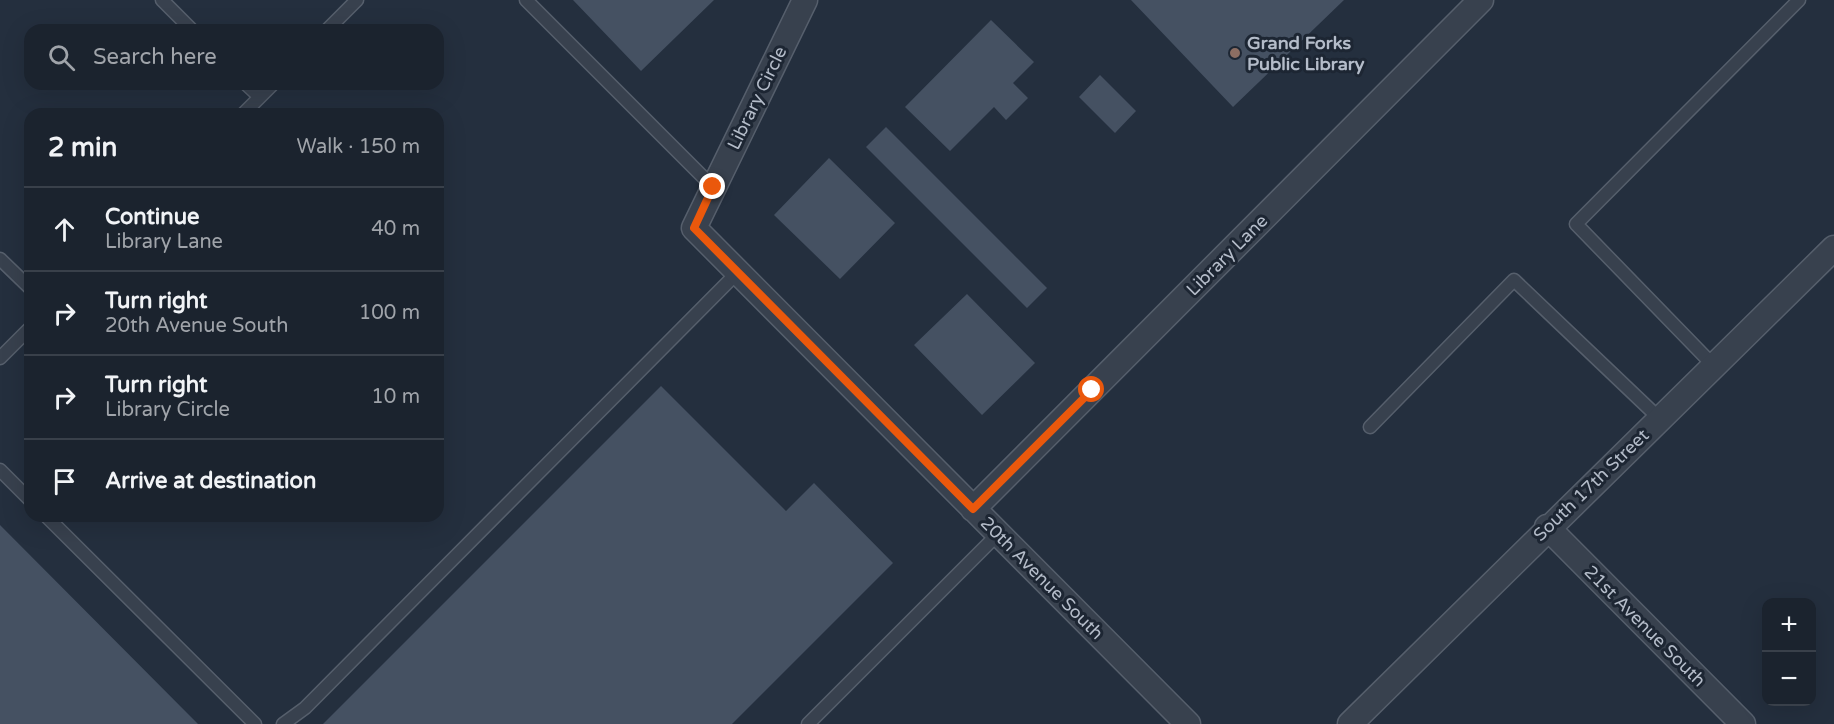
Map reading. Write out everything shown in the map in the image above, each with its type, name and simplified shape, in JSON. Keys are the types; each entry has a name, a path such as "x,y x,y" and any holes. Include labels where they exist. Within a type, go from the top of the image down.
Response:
{"street":[{"name":"Library Circle","path":"694,228 805,0"},
{"name":"Library Lane","path":"973,509 1481,0"},
{"name":"20th Avenue South","path":"694,228 1188,724"},
{"name":"South 17th Street","path":"1350,724 1547,527 1834,248"},
{"name":"21st Avenue South","path":"1547,527 1743,724"}],"lane":[{"path":"162,0 186,24"},
{"path":"333,24 357,0"},
{"path":"526,0 713,187"},
{"path":"1713,365 1576,224 1799,0"},
{"path":"252,90 260,98"},
{"path":"249,108 267,90"},
{"path":"0,259 24,282"},
{"path":"283,724 304,708 738,272"},
{"path":"1370,427 1514,280 1660,419"},
{"path":"0,358 24,334"},
{"path":"0,470 24,494"},
{"path":"52,522 255,724"},
{"path":"808,724 998,534"}],"building":[{"path":"573,0 714,0 641,71"},
{"name":"Grand Forks Public Library","path":"1131,0 1344,0 1233,107"},
{"path":"991,20 1034,62 1013,83 1028,98 1006,120 994,107 950,151 905,107"},
{"path":"1100,75 1136,111 1115,133 1079,97"},
{"path":"886,127 1047,288 1027,308 866,147"},
{"path":"829,158 895,223 840,279 774,215"},
{"path":"967,294 1035,363 982,415 914,345"},
{"path":"661,386 786,511 814,483 893,563 732,724 323,724"},
{"path":"0,525 198,724 0,724"}],"place":[{"name":"Grand Forks Public Library","path":"1235,53"}],"route":[{"path":"713,187 694,228 973,509 1092,390"}]}
